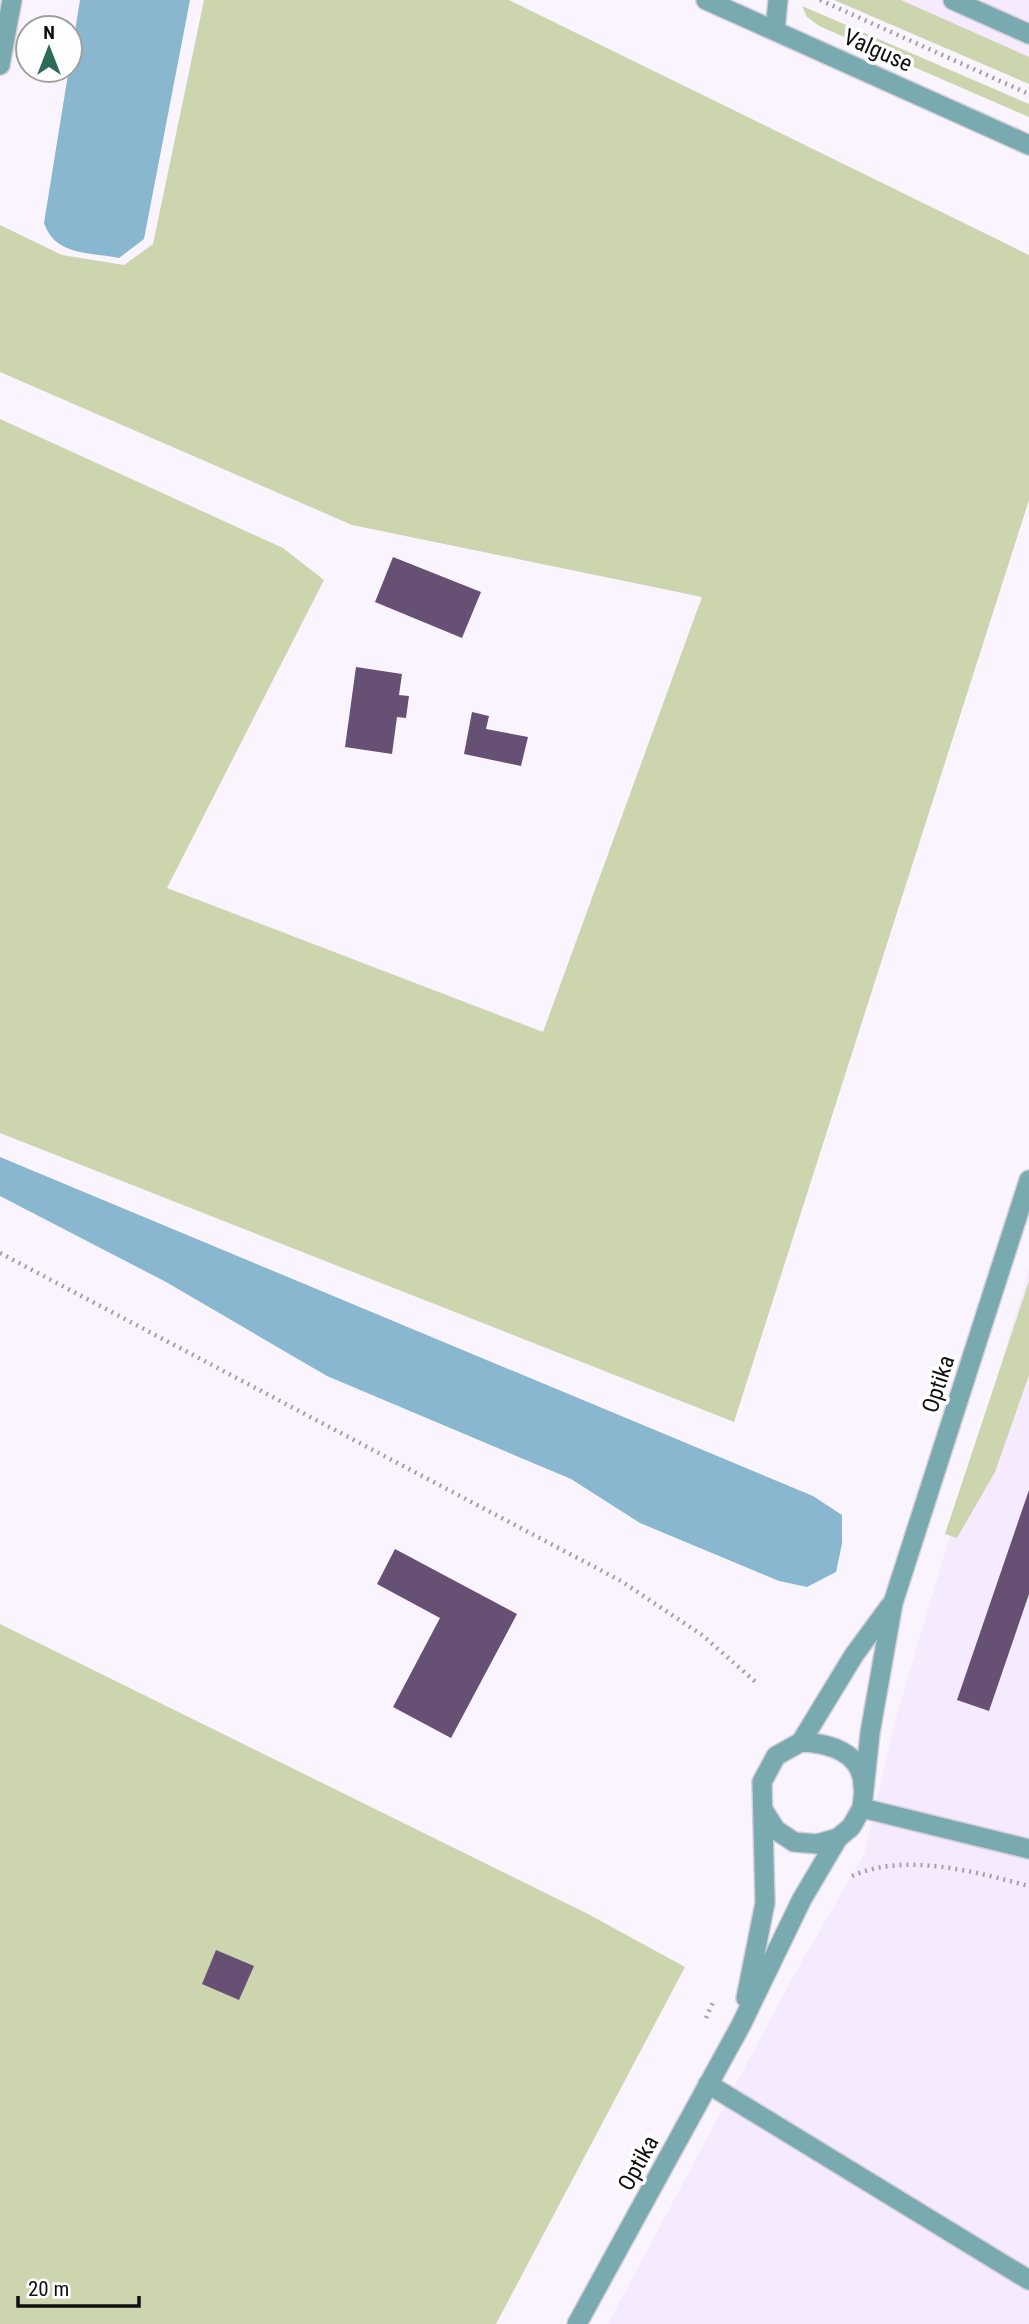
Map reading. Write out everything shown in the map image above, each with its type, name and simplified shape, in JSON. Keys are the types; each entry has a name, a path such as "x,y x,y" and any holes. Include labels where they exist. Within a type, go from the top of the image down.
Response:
{"street":[{"path":"0,65 12,0"},
{"name":"Valguse","path":"706,0 1029,145"},
{"path":"775,31 778,0"},
{"path":"953,0 1029,34"},
{"name":"Optika","path":"893,1603 1029,1180"},
{"path":"893,1603 870,1733 862,1808 851,1828 838,1838 817,1844 794,1842 776,1829 764,1811 762,1782 776,1756 801,1742 854,1655 893,1603"},
{"path":"801,1742 828,1743 851,1757 863,1781 862,1808"},
{"path":"862,1808 1029,1849"},
{"name":"Optika","path":"741,2025 765,1903 764,1811"},
{"name":"Optika","path":"577,2324 741,2025 802,1899 838,1838"},
{"path":"708,2084 1029,2280"}],"path":[{"path":"820,0 1029,93"},
{"path":"0,1253 621,1581 702,1634 758,1684"},
{"path":"845,1880 889,1865 947,1869 1029,1886"}],"shaded area":[{"path":"863,0 1029,0 1029,73"},
{"path":"1029,1269 1029,2324 608,2324 795,1973 864,1855 895,1721"}],"green space":[{"path":"204,0 509,0 1029,255 1029,500 734,1422 0,1133 0,419 283,548 324,580 167,888 543,1032 702,597 352,525 0,372 0,225 62,255 124,265 153,244"},
{"path":"834,0 901,0 1029,57 1029,84"},
{"path":"802,6 1029,104 1029,117 819,26 807,17"},
{"path":"1029,1281 1029,1375 995,1472 957,1538 945,1534"},
{"path":"0,1624 588,1914 685,1967 496,2324 0,2324"}],"water":[{"path":"80,0 190,0 144,239 119,258 74,251 65,247 49,234 44,223 66,84 84,84 84,14 78,14"},
{"path":"0,1157 813,1496 842,1515 842,1544 836,1572 807,1587 779,1581 640,1523 571,1479 327,1376 166,1282 0,1196"}],"building":[{"path":"393,557 481,592 462,638 375,602"},
{"path":"356,667 402,674 399,695 409,696 406,718 397,717 392,754 345,747"},
{"path":"472,712 489,716 486,729 528,737 521,766 464,754"},
{"path":"1029,1490 1029,1594 989,1711 957,1700"},
{"path":"395,1549 517,1614 451,1738 393,1707 440,1618 377,1584"},
{"path":"216,1950 254,1966 239,2000 202,1984"}]}
